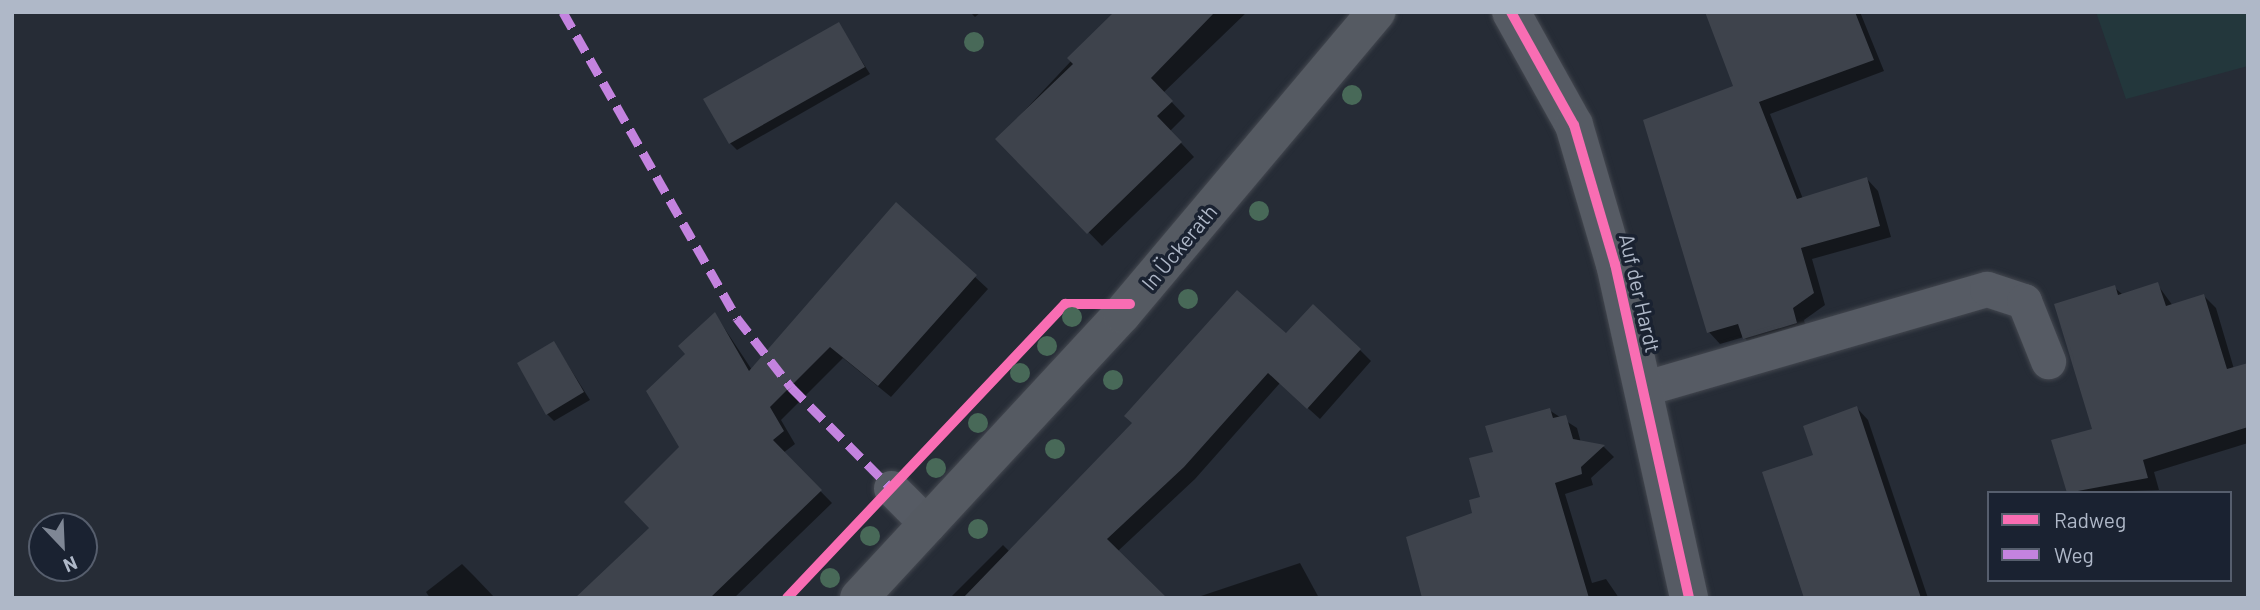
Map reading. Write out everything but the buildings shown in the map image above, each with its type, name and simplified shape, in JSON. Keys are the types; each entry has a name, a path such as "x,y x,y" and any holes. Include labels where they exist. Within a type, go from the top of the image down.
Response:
{"main road":[{"name":"In Ückerath","path":"859,598 1122,314 1376,12"}],"street":[{"name":"Auf der Hardt","path":"1511,12 1574,125 1615,264 1689,598"}],"lane":[{"path":"1642,389 1987,289 2024,300 2048,361"},
{"path":"891,488 928,525"}],"green space":[{"path":"2096,12 2248,12 2248,66 2126,99"}],"marked path":[{"path":"563,12 737,318 791,387 891,488"}],"cycle path":[{"path":"1511,12 1574,125 1615,264 1689,598"},
{"path":"787,598 1065,304 1130,304"}]}
